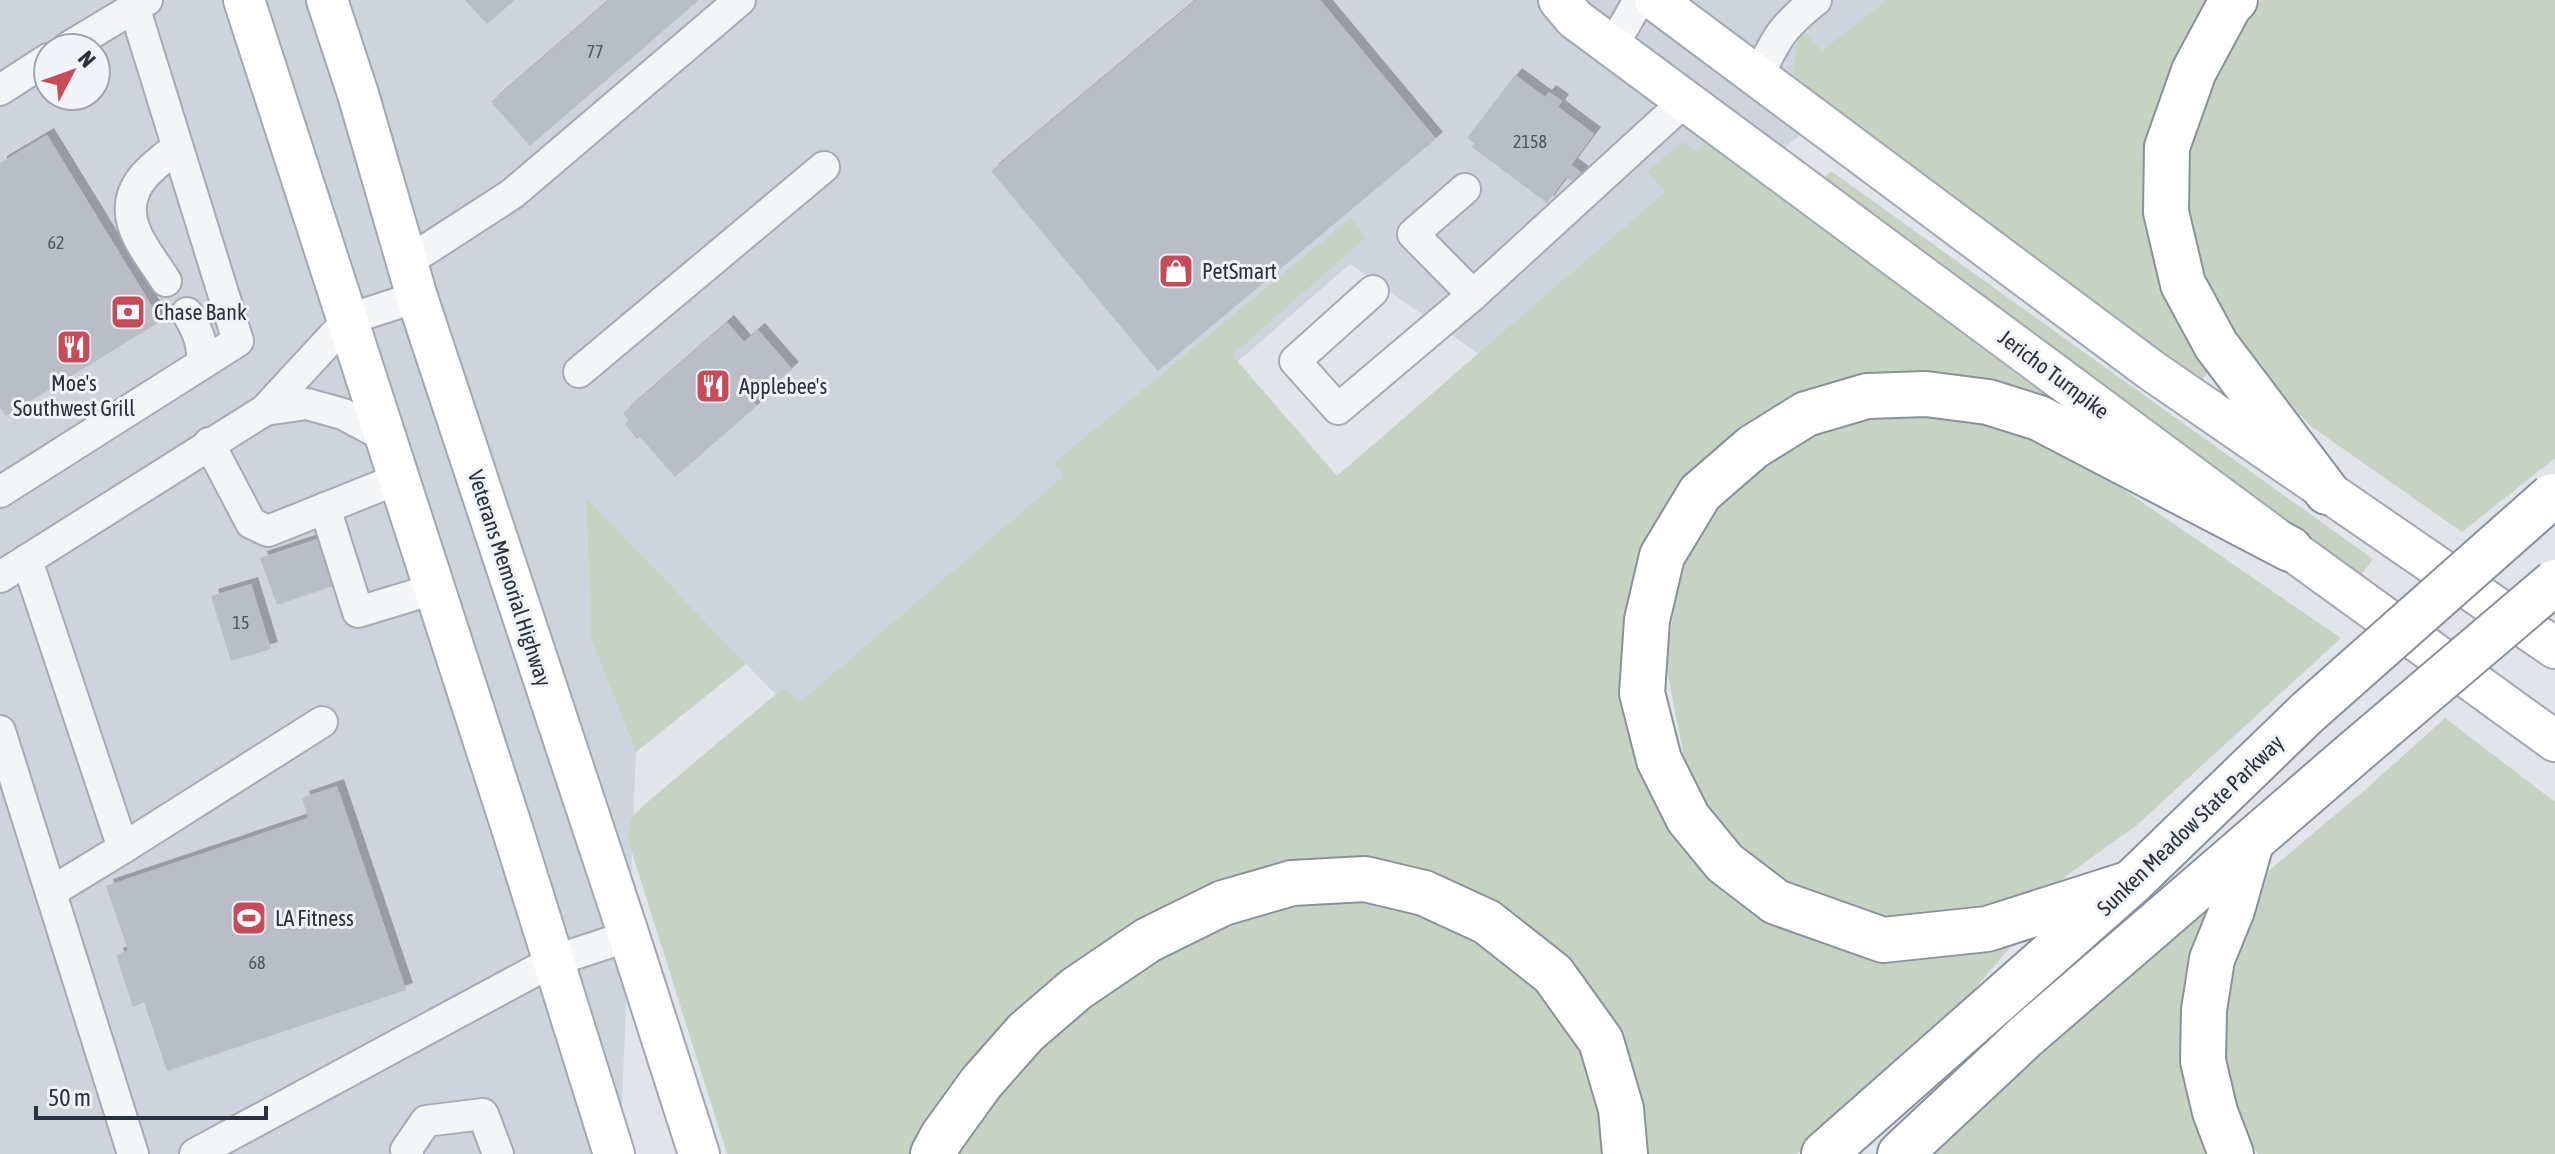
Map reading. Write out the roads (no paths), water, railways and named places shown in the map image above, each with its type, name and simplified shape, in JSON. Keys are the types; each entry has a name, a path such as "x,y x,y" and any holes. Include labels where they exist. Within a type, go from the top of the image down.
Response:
{"highway":[{"path":"2235,0 2194,71 2167,147 2166,212 2183,284 2216,345 2327,492"},
{"path":"2131,883 1987,929 1883,940 1776,902 1725,863 1688,818 1659,760 1642,693 1647,620 1662,556 1700,493 1753,447 1806,414 1867,396 1926,394 1988,402 2039,418 2290,549"},
{"name":"Sunken Meadow State Parkway","path":"1824,1154 2131,883 2308,712 2554,495"},
{"path":"1900,1154 2026,1036 2555,582"},
{"path":"2231,1154 2215,1112 2203,1061 2204,1010 2212,959 2232,910 2251,843"},
{"path":"933,1154 981,1083 1026,1032 1076,989 1148,940 1223,903 1292,883 1365,879 1424,893 1487,922 1553,974 1601,1041 1621,1109 1625,1154"}],"main road":[{"path":"244,0 349,319 614,1154"},
{"name":"Veterans Memorial Highway","path":"327,0 412,279 699,1154"},
{"name":"Jericho Turnpike","path":"1559,0 1575,19 1612,47 2290,549 2555,741"},
{"path":"1655,0 2151,370 2555,648"}],"lane":[{"path":"0,577 265,410 349,319 412,279 740,0"},
{"path":"1612,47 1639,0"},
{"path":"1758,77 1787,23 1816,0"},
{"path":"0,492 238,341 177,147 138,3 92,32"},
{"path":"0,90 32,69"},
{"path":"1373,291 1295,361 1338,409 1473,295 1685,101"},
{"path":"166,281 133,228 129,210 133,193 144,176 177,147"},
{"path":"579,372 824,167"},
{"path":"1465,189 1413,234 1473,295"},
{"path":"187,313 203,348 202,364"},
{"path":"265,410 307,404 343,414 384,436"},
{"path":"209,443 251,523 268,531 398,479"},
{"path":"325,508 358,612 434,589"},
{"path":"27,560 123,848"},
{"path":"51,892 322,722"},
{"path":"0,731 133,1154"},
{"path":"195,1154 553,961 629,936"},
{"path":"408,1154 406,1150 426,1121 483,1114 498,1154"}],"place":[{"name":"PetSmart","path":"1176,271"},
{"name":"Chase Bank","path":"128,312"},
{"name":"Moe's Southwest Grill","path":"74,347"},
{"name":"Applebee's","path":"713,386"},
{"name":"LA Fitness","path":"249,918"}]}
